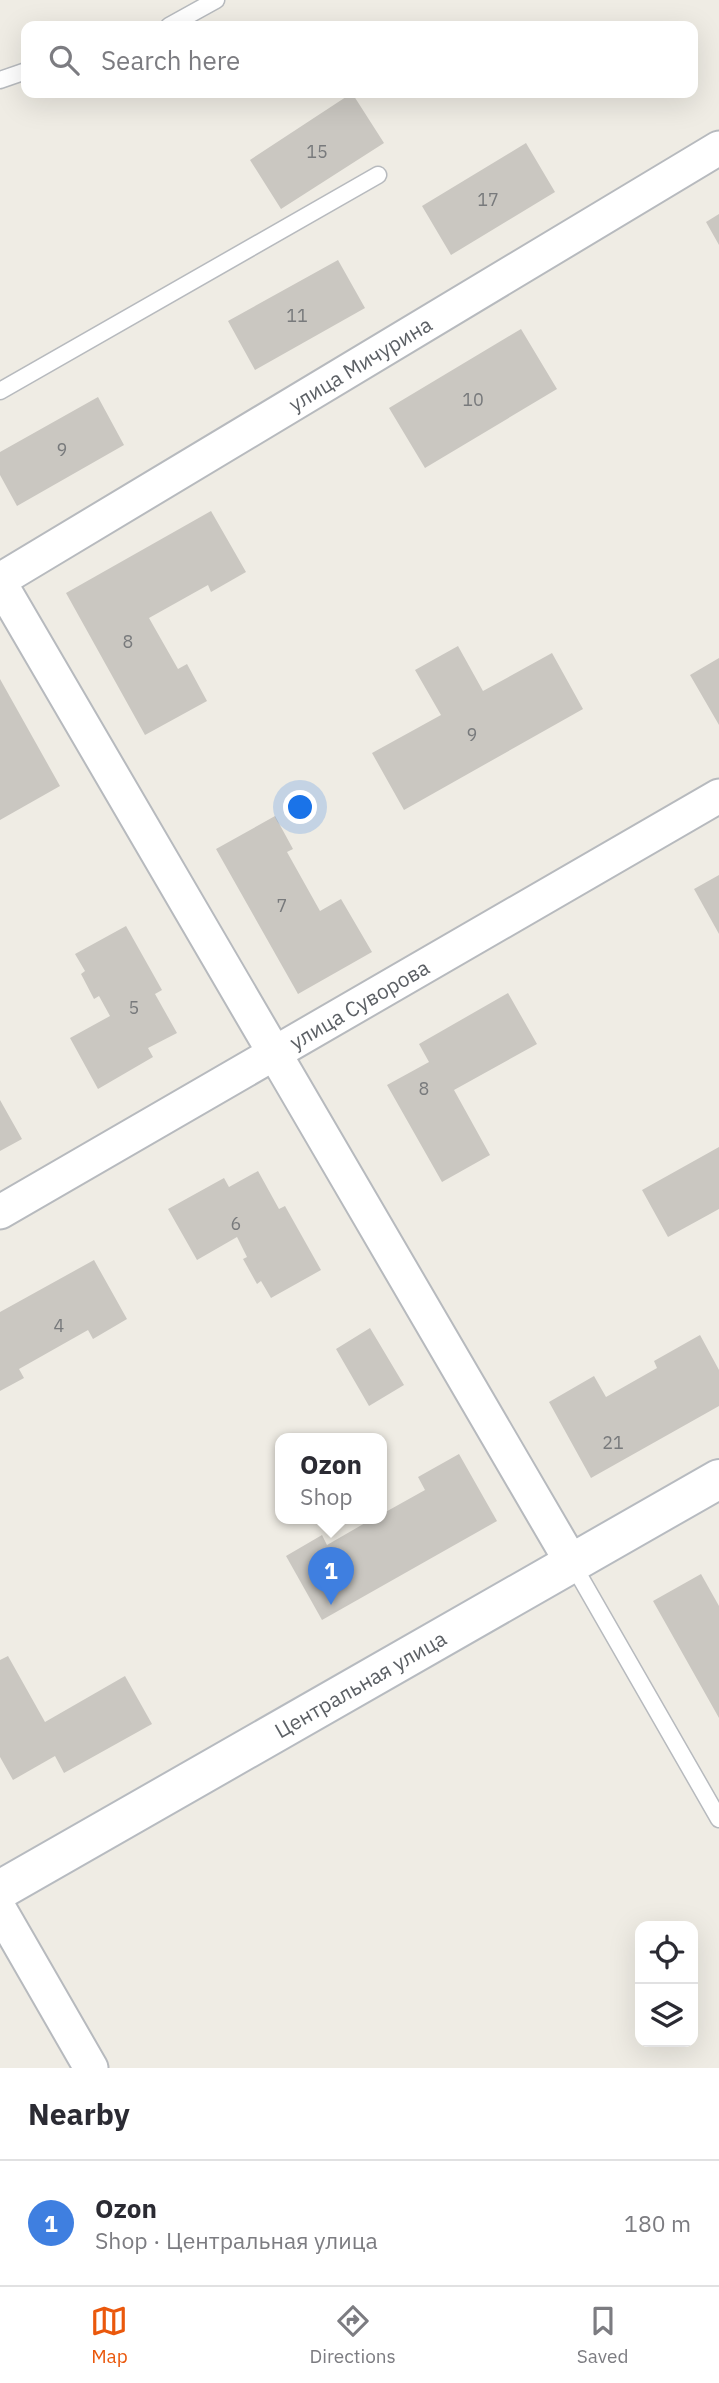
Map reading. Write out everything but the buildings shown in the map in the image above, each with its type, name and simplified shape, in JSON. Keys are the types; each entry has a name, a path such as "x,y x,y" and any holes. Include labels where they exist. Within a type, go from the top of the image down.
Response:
{"main road":[{"name":"Центральная улица","path":"0,1890 719,1479"}],"street":[{"name":"улица Мичурина","path":"0,581 719,148"},
{"path":"0,581 572,1563"},
{"name":"улица Суворова","path":"0,1212 719,796"},
{"path":"0,1910 91,2068"}],"lane":[{"path":"178,21 216,0"},
{"path":"0,80 21,73"},
{"path":"0,391 378,175"},
{"path":"572,1563 719,1819"}],"place":[{"name":"Ozon","path":"331,1605"}]}
